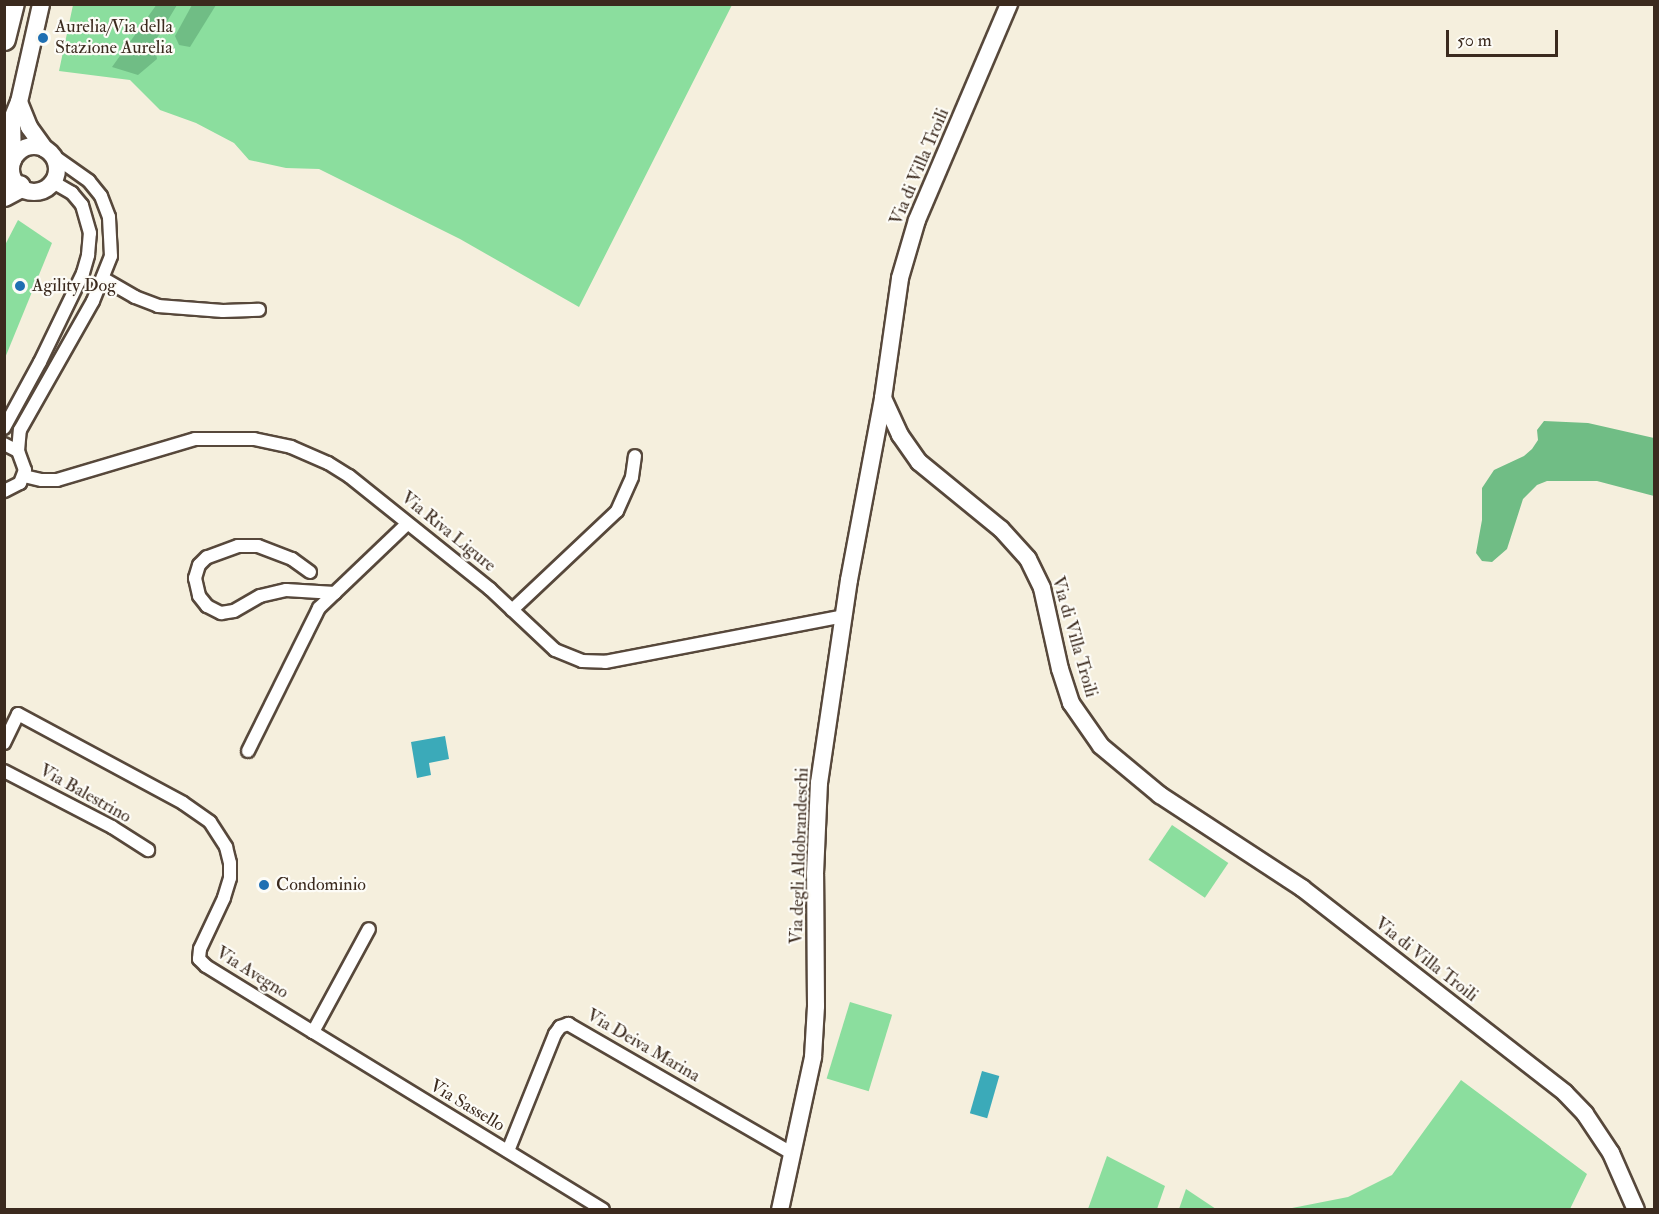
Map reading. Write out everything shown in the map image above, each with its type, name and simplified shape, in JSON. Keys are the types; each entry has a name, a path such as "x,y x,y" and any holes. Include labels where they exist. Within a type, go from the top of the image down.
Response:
{"highway":[{"path":"4,39 13,4"}],"street":[{"path":"19,102 29,127 48,151 57,168 52,182 40,191 12,191 12,119 19,102 41,4"},
{"name":"Via di Villa Troili","path":"1009,4 910,239 896,296 884,398 900,435 919,462 1001,529 1028,559 1045,598 1065,687 1078,716 1101,746 1160,795 1302,888 1565,1093 1585,1114 1611,1153 1636,1209"},
{"path":"13,160 23,149 30,146 48,151 89,181 105,205 111,244 104,279 20,430 18,451"},
{"path":"4,428 45,352 83,273 88,255 90,233 82,205 72,193 52,182"},
{"path":"104,279 135,297 158,306 223,311 259,310"},
{"name":"Via degli Aldobrandeschi","path":"780,1209 813,1058 816,1006 815,874 819,783 844,616 884,398"},
{"name":"Via Riva Ligure","path":"24,476 35,480 57,480 176,442 213,437 254,439 291,447 328,463 349,476 489,589 555,650 574,659 593,662 618,660 844,616"},
{"path":"4,444 18,451 25,463 24,476 13,489 4,491"},
{"path":"512,610 617,511 632,477 634,456"},
{"path":"248,751 319,608 407,524"},
{"path":"310,572 292,559 258,546 238,546 207,557 199,565 195,578 199,596 207,606 221,613 234,610 260,596 286,590 336,593"},
{"name":"Via Avegno","path":"4,743 18,714 189,807 210,822 226,847 230,878 224,898 200,950 199,959 206,966 313,1032"},
{"name":"Via Balestrino","path":"4,771 112,827 148,850"},
{"path":"313,1032 369,928"},
{"name":"Via Deiva Marina","path":"508,1151 555,1034 560,1027 568,1024 793,1154"},
{"name":"Via Sassello","path":"313,1032 603,1209"}],"green space":[{"path":"157,4 177,5 154,43 157,59 138,75 112,67"},
{"path":"73,5 732,5 579,307 460,239 319,169 286,168 249,160 234,143 196,123 160,110 130,80 59,71"},
{"path":"192,5 216,5 190,47 179,45 175,36"},
{"name":"Agility Dog","path":"18,220 52,243 5,358 5,245"},
{"path":"1544,421 1588,423 1654,438 1654,496 1597,481 1547,481 1537,485 1523,499 1507,549 1492,562 1482,561 1476,553 1482,520 1482,488 1494,470 1524,456 1532,449 1538,440 1537,430"},
{"path":"1172,825 1228,863 1205,898 1149,860"},
{"path":"850,1002 892,1015 869,1091 827,1079"},
{"path":"1461,1080 1587,1174 1570,1209 1287,1209 1348,1197 1392,1175"},
{"path":"1107,1156 1165,1186 1157,1209 1088,1209"},
{"path":"1186,1189 1216,1209 1179,1209"}],"water":[{"path":"445,736 449,759 429,763 431,775 417,778 411,742"},
{"path":"982,1071 999,1076 987,1118 970,1113"}],"place":[{"name":"Aurelia/Via della Stazione Aurelia","path":"43,38"},
{"name":"Agility Dog","path":"20,286"},
{"name":"Condominio","path":"264,885"}]}
